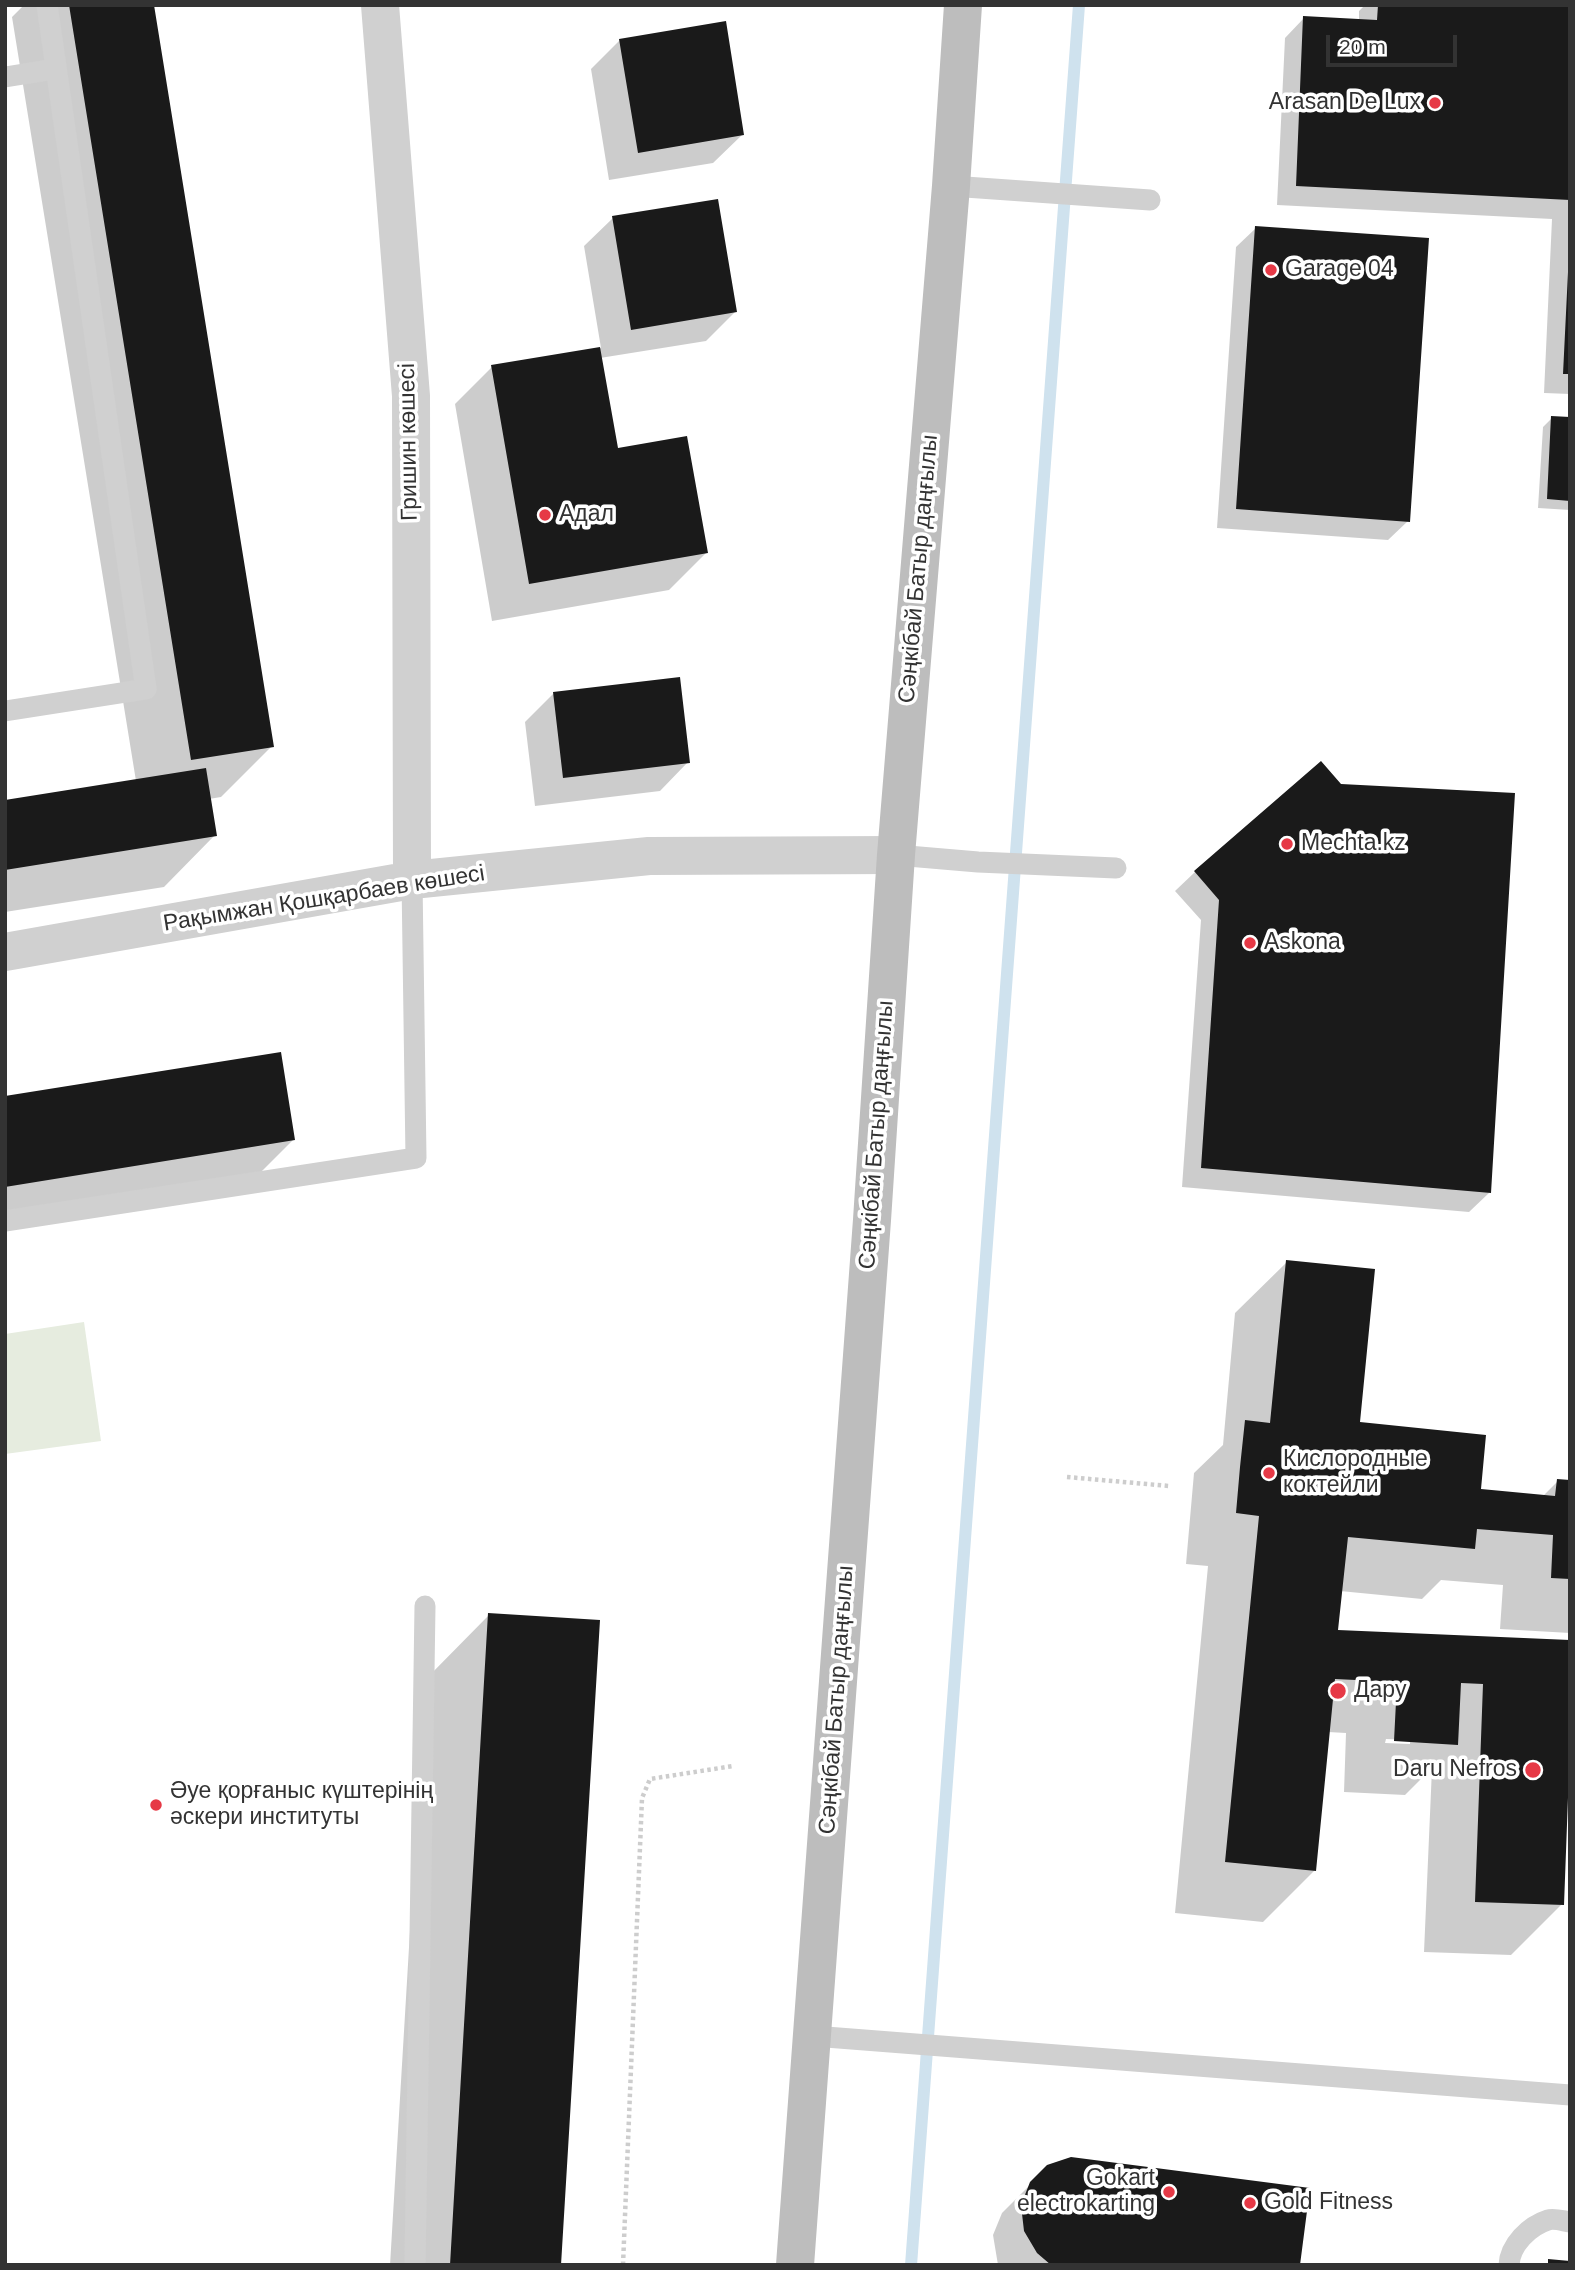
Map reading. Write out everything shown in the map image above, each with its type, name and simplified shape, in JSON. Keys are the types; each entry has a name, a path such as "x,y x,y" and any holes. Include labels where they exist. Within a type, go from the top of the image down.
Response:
{"main road":[{"name":"Сәңкібай Батыр даңғылы","path":"795,2265 872,1220 896,855 951,186 962,5"}],"street":[{"name":"Гришин көшесі","path":"380,5 411,396 412,880"},
{"name":"Рақымжан Қошқарбаев көшесі","path":"5,952 412,880 649,856 896,855"}],"lane":[{"path":"5,711 146,689 47,5"},
{"path":"5,77 55,69"},
{"path":"951,186 1150,200"},
{"path":"896,855 978,862 1116,868"},
{"path":"5,1221 416,1158 412,880"},
{"path":"415,2265 425,1606"},
{"path":"813,2036 1570,2095"},
{"path":"1509,2265 1524,2233 1549,2219 1570,2222"}],"path":[{"path":"1067,1477 1169,1486"},
{"path":"623,2265 642,1798 650,1779 733,1766"}],"shaded area":[{"path":"84,1322 101,1441 5,1454 5,1334"}],"building":[{"path":"69,5 154,5 274,747 191,760"},
{"name":"Arasan De Lux","path":"1378,5 1570,5 1570,200 1296,186 1303,16 1377,20"},
{"path":"726,21 744,135 638,153 619,39"},
{"path":"718,199 737,312 631,330 612,216"},
{"path":"1255,226 1429,238 1410,522 1236,509"},
{"path":"1568,272 1570,374 1563,374"},
{"path":"600,347 618,448 687,436 708,553 529,584 491,365"},
{"path":"1551,416 1570,417 1570,501 1547,499"},
{"path":"680,677 690,763 563,778 553,692"},
{"path":"1321,761 1341,784 1515,793 1491,1193 1201,1168 1219,900 1194,871"},
{"path":"206,768 217,836 5,870 5,800"},
{"path":"281,1052 295,1140 5,1187 5,1096"},
{"path":"1286,1260 1375,1269 1360,1422 1486,1435 1481,1489 1555,1496 1557,1479 1570,1480 1570,1579 1551,1578 1553,1535 1477,1529 1475,1549 1348,1537 1338,1630 1570,1640 1570,1744 1564,1905 1475,1902 1483,1684 1461,1683 1458,1745 1394,1741 1397,1682 1335,1679 1316,1871 1225,1862 1259,1516 1236,1513 1240,1467 1245,1420 1270,1423"},
{"path":"488,1613 600,1620 561,2265 450,2265"},
{"path":"1071,2157 1310,2188 1300,2265 1051,2265 1037,2253 1024,2231 1021,2205 1030,2182 1047,2165"},
{"path":"1548,2259 1570,2261 1570,2265 1548,2265"}],"waterway":[{"path":"911,2265 1079,5"}],"place":[{"name":"Arasan De Lux","path":"1435,103"},
{"name":"Garage 04","path":"1271,270"},
{"name":"Адал","path":"545,515"},
{"name":"Mechta.kz","path":"1287,844"},
{"name":"Askona","path":"1250,943"},
{"name":"Кислородные коктейли","path":"1269,1473"},
{"name":"Дару","path":"1338,1691"},
{"name":"Daru Nefros","path":"1533,1770"},
{"name":"Әуе қорғаныс күштерінің әскери институты","path":"156,1805"},
{"name":"Gokart electrokarting","path":"1169,2192"},
{"name":"Gold Fitness","path":"1250,2203"}]}
